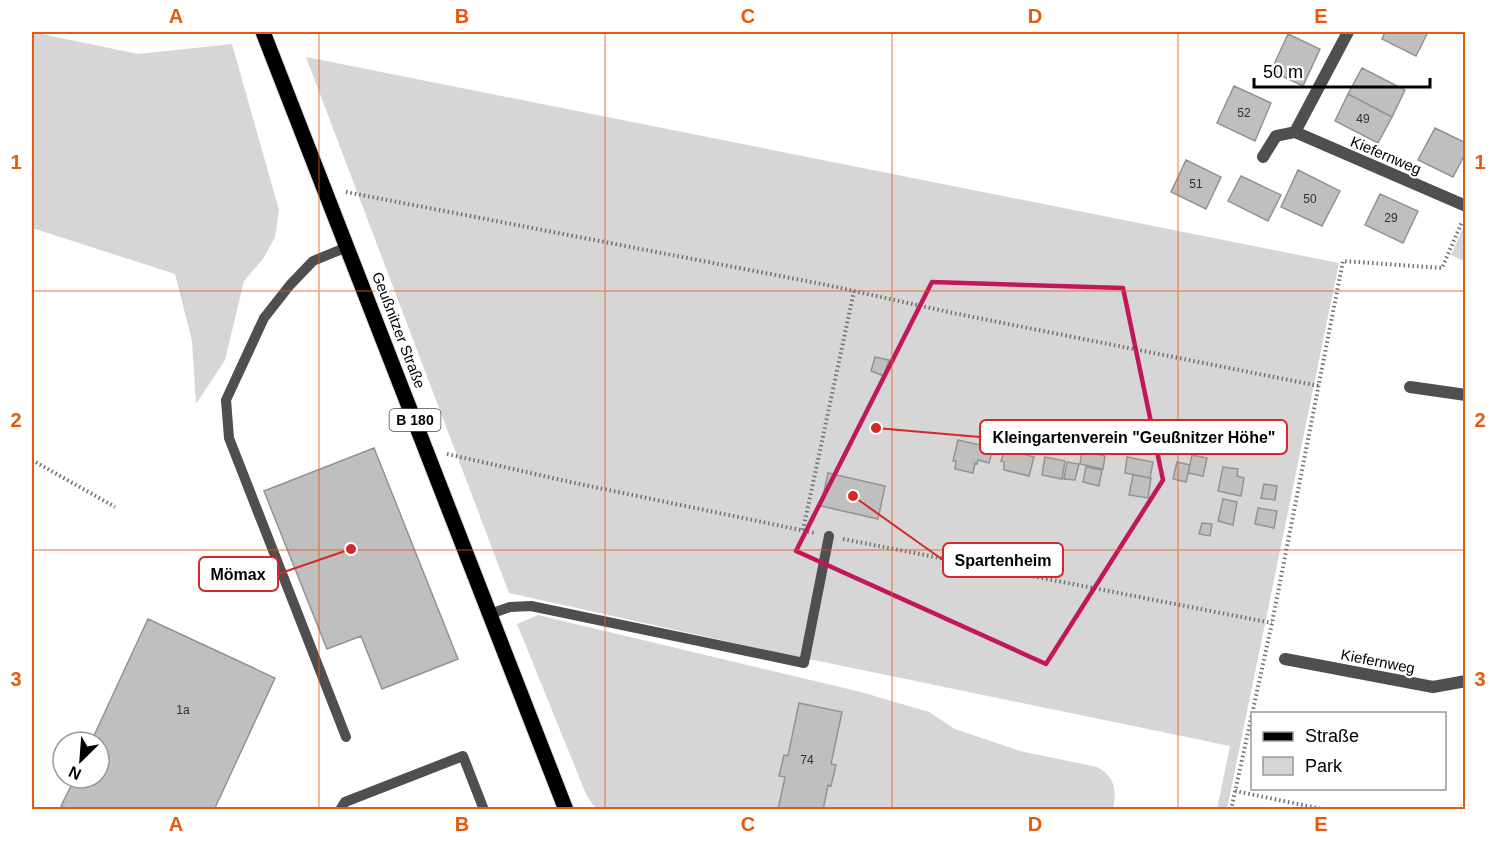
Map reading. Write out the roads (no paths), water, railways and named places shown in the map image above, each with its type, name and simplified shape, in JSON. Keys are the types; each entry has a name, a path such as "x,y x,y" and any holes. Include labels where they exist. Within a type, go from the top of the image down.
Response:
{"main road":[{"name":"Geußnitzer Straße","path":"263,32 566,810"}],"street":[{"path":"1263,157 1275,136 1295,132 1348,32"},
{"name":"Kiefernweg","path":"1295,132 1466,206"},
{"path":"1410,387 1466,395"},
{"name":"Kiefernweg","path":"1285,659 1433,687 1466,681"}],"lane":[{"path":"346,737 229,438 226,400 264,318 313,261 347,246"},
{"path":"490,614 510,607 531,606 804,663 829,536"},
{"path":"340,810 345,802 463,756 484,810"}],"place":[{"name":"Kleingartenverein \"Geußnitzer Höhe\"","path":"876,428"},
{"name":"Spartenheim","path":"853,496"},
{"name":"Mömax","path":"351,549"}]}
